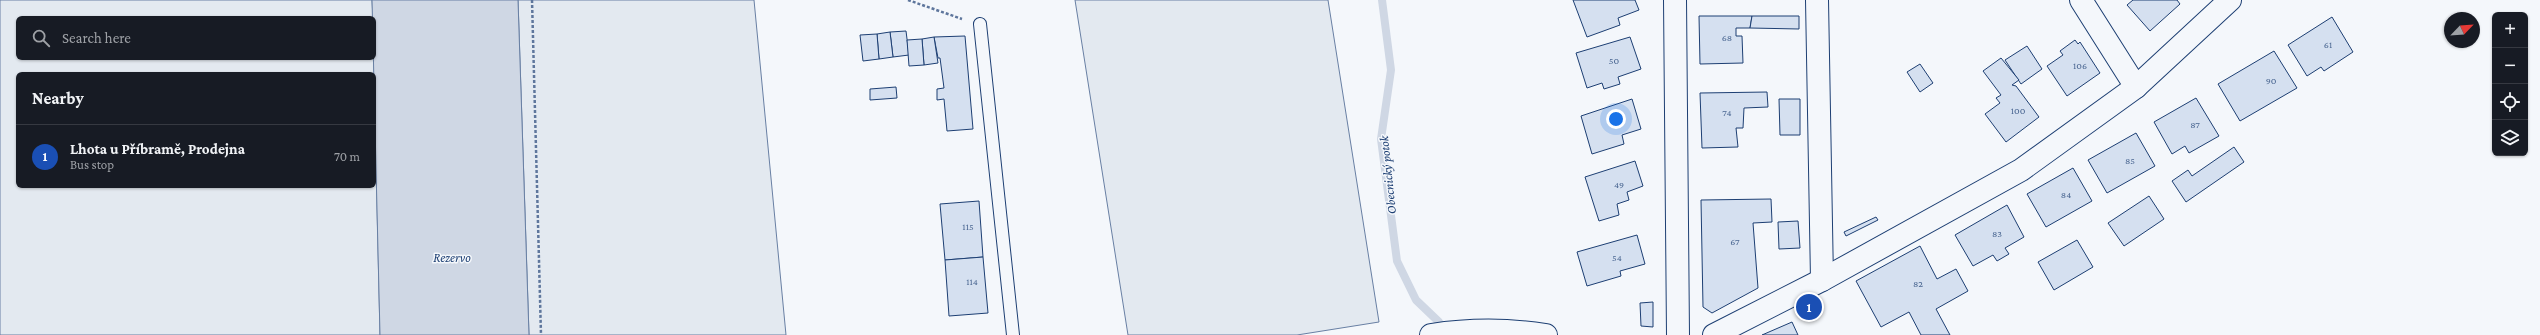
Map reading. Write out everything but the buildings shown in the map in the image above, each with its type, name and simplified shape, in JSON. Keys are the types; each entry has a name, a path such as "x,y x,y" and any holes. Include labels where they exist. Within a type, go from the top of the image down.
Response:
{"street":[{"path":"1675,0 1678,335"},
{"path":"1817,0 1822,280"},
{"path":"2081,0 2136,87"},
{"path":"1714,335 1822,280 2021,170 2136,87 2230,0"},
{"path":"1431,335 1461,330 1512,330 1546,335"}],"lane":[{"path":"980,24 1013,335"}],"path":[{"path":"532,0 541,335"},
{"path":"908,0 980,24"}],"shaded area":[{"path":"0,0 372,0 373,16 16,16 16,60 374,60 374,72 16,72 16,188 376,188 376,162 380,335 0,335"},
{"path":"518,0 754,0 786,335 529,335"},
{"path":"1075,0 1328,0 1379,322 1297,335 1128,335"}],"water":[{"name":"Rezervo","path":"372,0 518,0 529,335 380,335 376,168 376,72 374,72 373,60 376,60 376,16 372,16"}],"waterway":[{"name":"Obecnický potok","path":"1382,0 1391,70 1381,139 1397,261 1416,300 1439,322 1442,334"}],"place":[{"name":"Lhota u Příbramě, Prodejna","path":"1809,307"}]}
